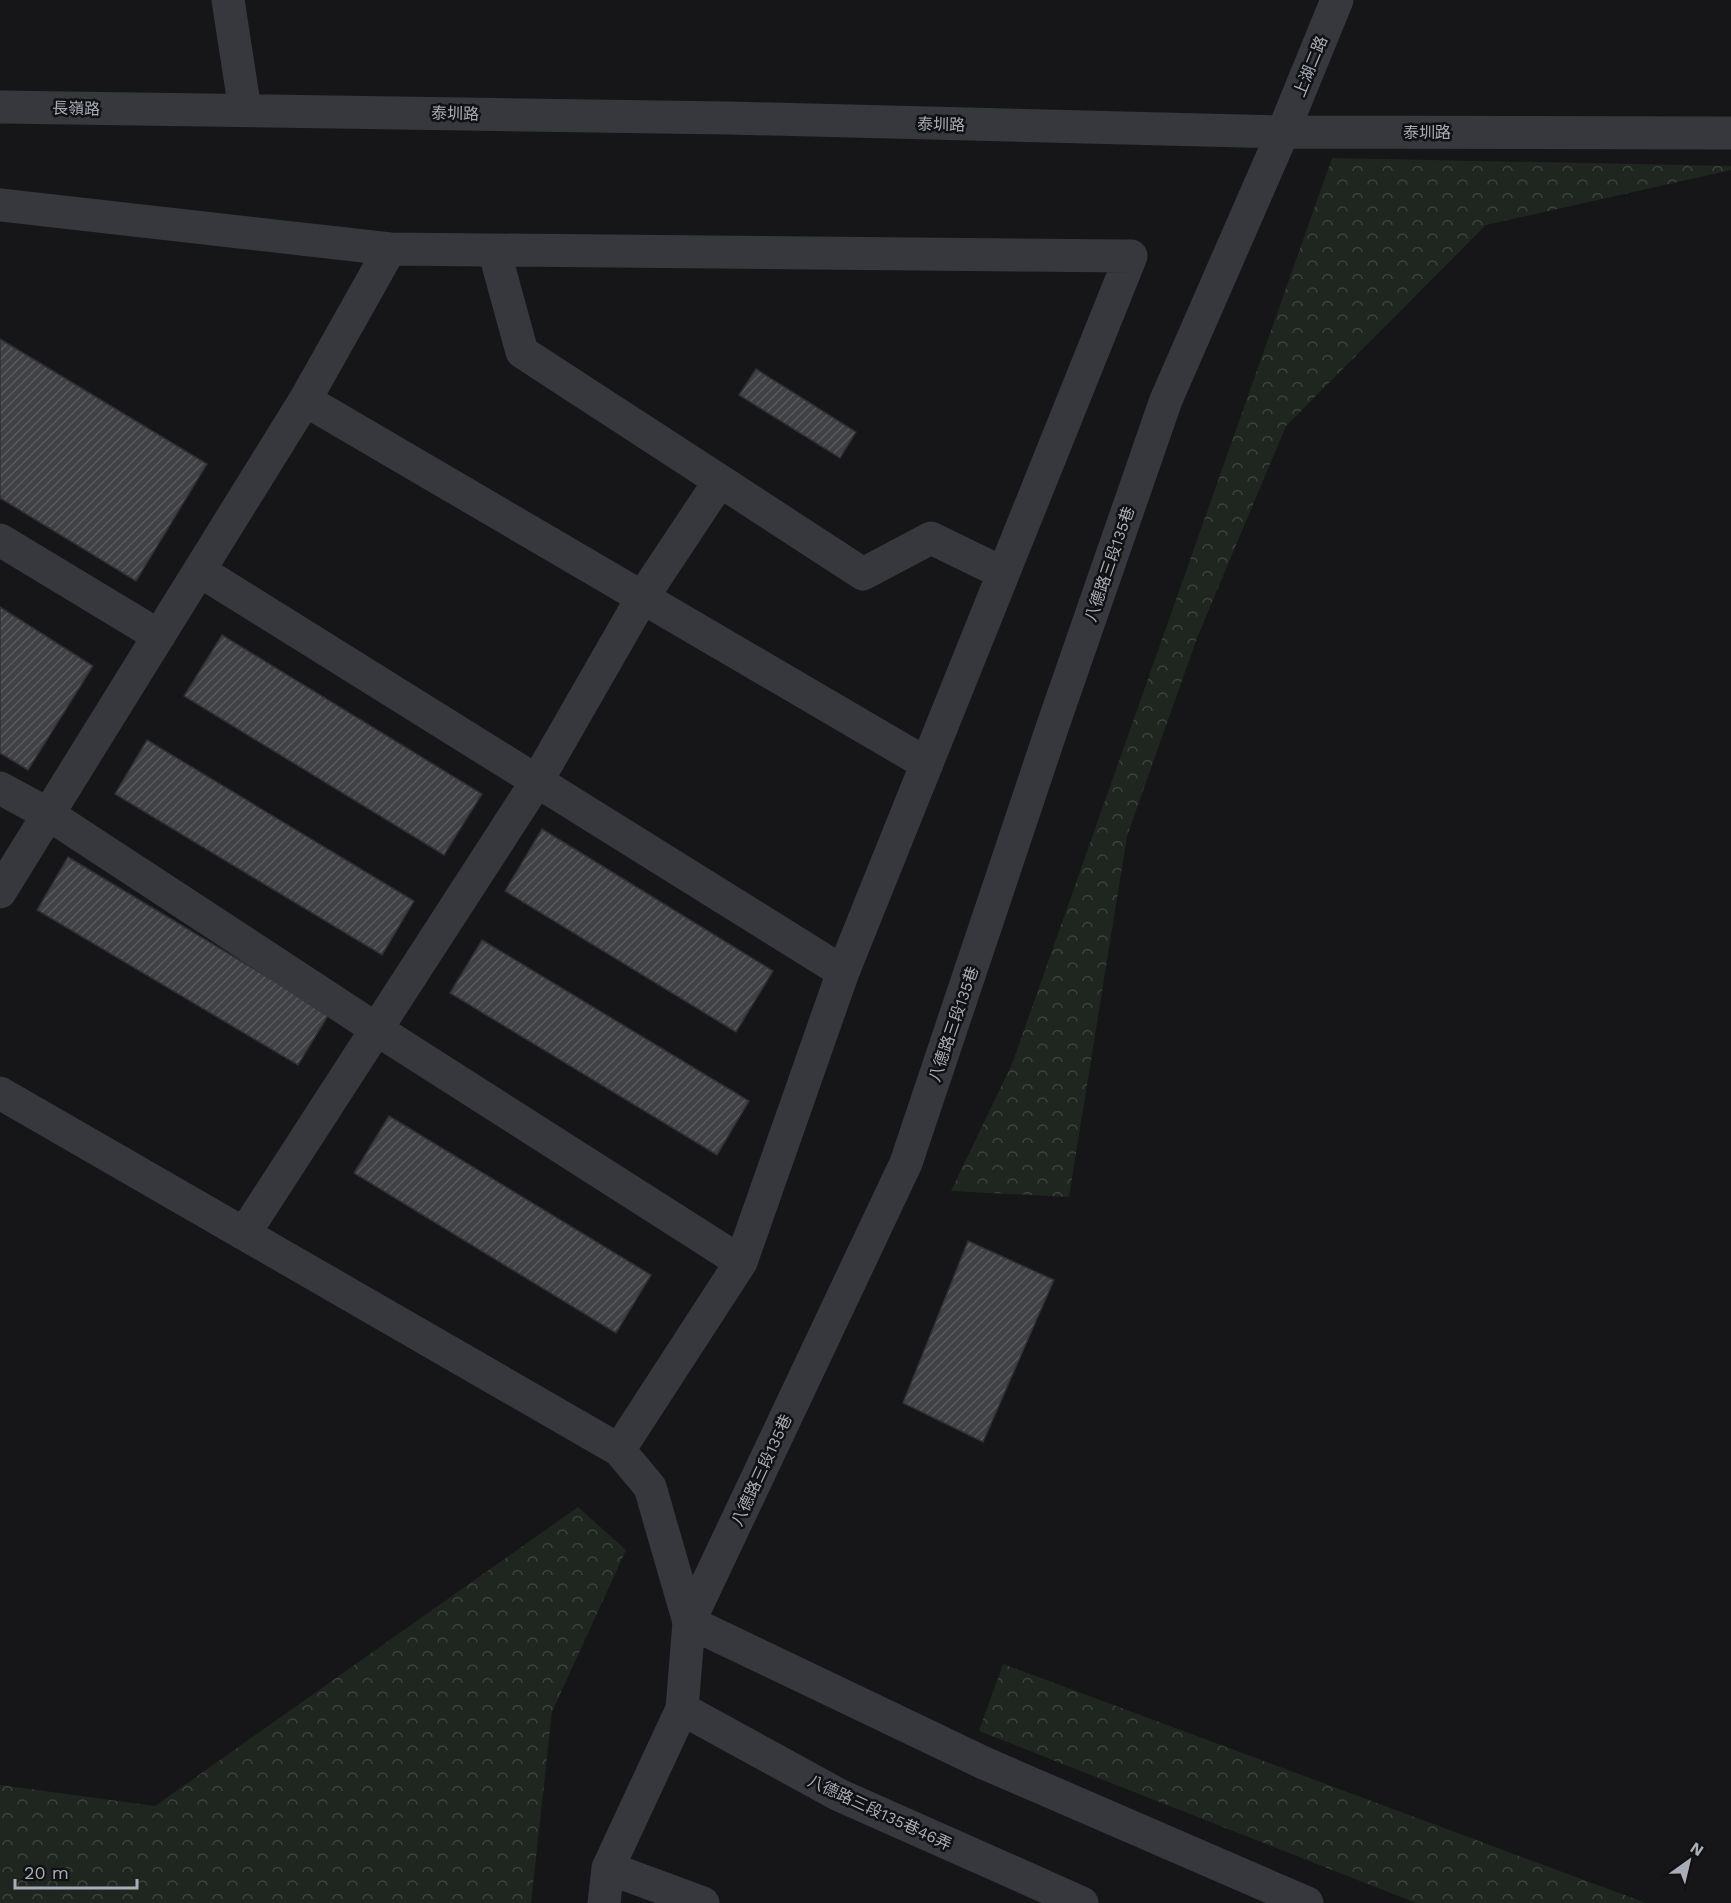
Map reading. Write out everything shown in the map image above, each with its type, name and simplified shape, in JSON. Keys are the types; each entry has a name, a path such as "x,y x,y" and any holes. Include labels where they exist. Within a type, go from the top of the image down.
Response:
{"street":[{"path":"228,0 245,110"},
{"name":"上湖二路","path":"1283,132 1337,0"},
{"name":"長嶺路","path":"0,107 151,109"},
{"name":"泰圳路","path":"151,109 1283,132 1731,133"},
{"name":"八德路三段135巷","path":"604,1903 608,1868 682,1709 688,1622 906,1163 1053,725 1166,400 1283,132"},
{"path":"0,206 390,249 1131,256 843,972 741,1262 619,1450"},
{"path":"0,892 305,400 390,249"},
{"path":"494,250 522,352 862,574 931,538 1003,573"},
{"path":"305,400 927,765"},
{"path":"244,1234 537,781 642,597 719,482"},
{"path":"0,540 159,636"},
{"path":"200,571 843,972"},
{"path":"0,788 48,814 376,1029 741,1262"},
{"path":"0,1093 619,1450 650,1487 688,1622 984,1763 1307,1903"},
{"name":"八德路三段135巷46弄","path":"682,1709 839,1796 1082,1903"},
{"path":"608,1868 703,1903"}],"green space":[{"path":"1332,158 1731,166 1731,170 1486,225 1286,426 1197,638 1127,836 1069,1197 951,1191 1012,1064"},
{"path":"578,1507 626,1550 552,1712 531,1903 0,1903 0,1785 155,1806"},
{"path":"1003,1664 1646,1903 1416,1903 979,1731"}],"building":[{"path":"0,339 207,464 136,581 0,498"},
{"path":"756,369 856,432 840,458 739,395"},
{"path":"0,607 93,666 28,770 0,753"},
{"path":"222,635 482,794 444,855 184,696"},
{"path":"147,740 414,901 382,955 115,794"},
{"path":"542,829 773,971 736,1032 505,891"},
{"path":"68,857 329,1014 298,1065 37,910"},
{"path":"482,940 749,1101 717,1155 450,993"},
{"path":"389,1116 651,1275 616,1333 354,1173"},
{"path":"968,1241 1054,1280 983,1442 903,1403"}]}
